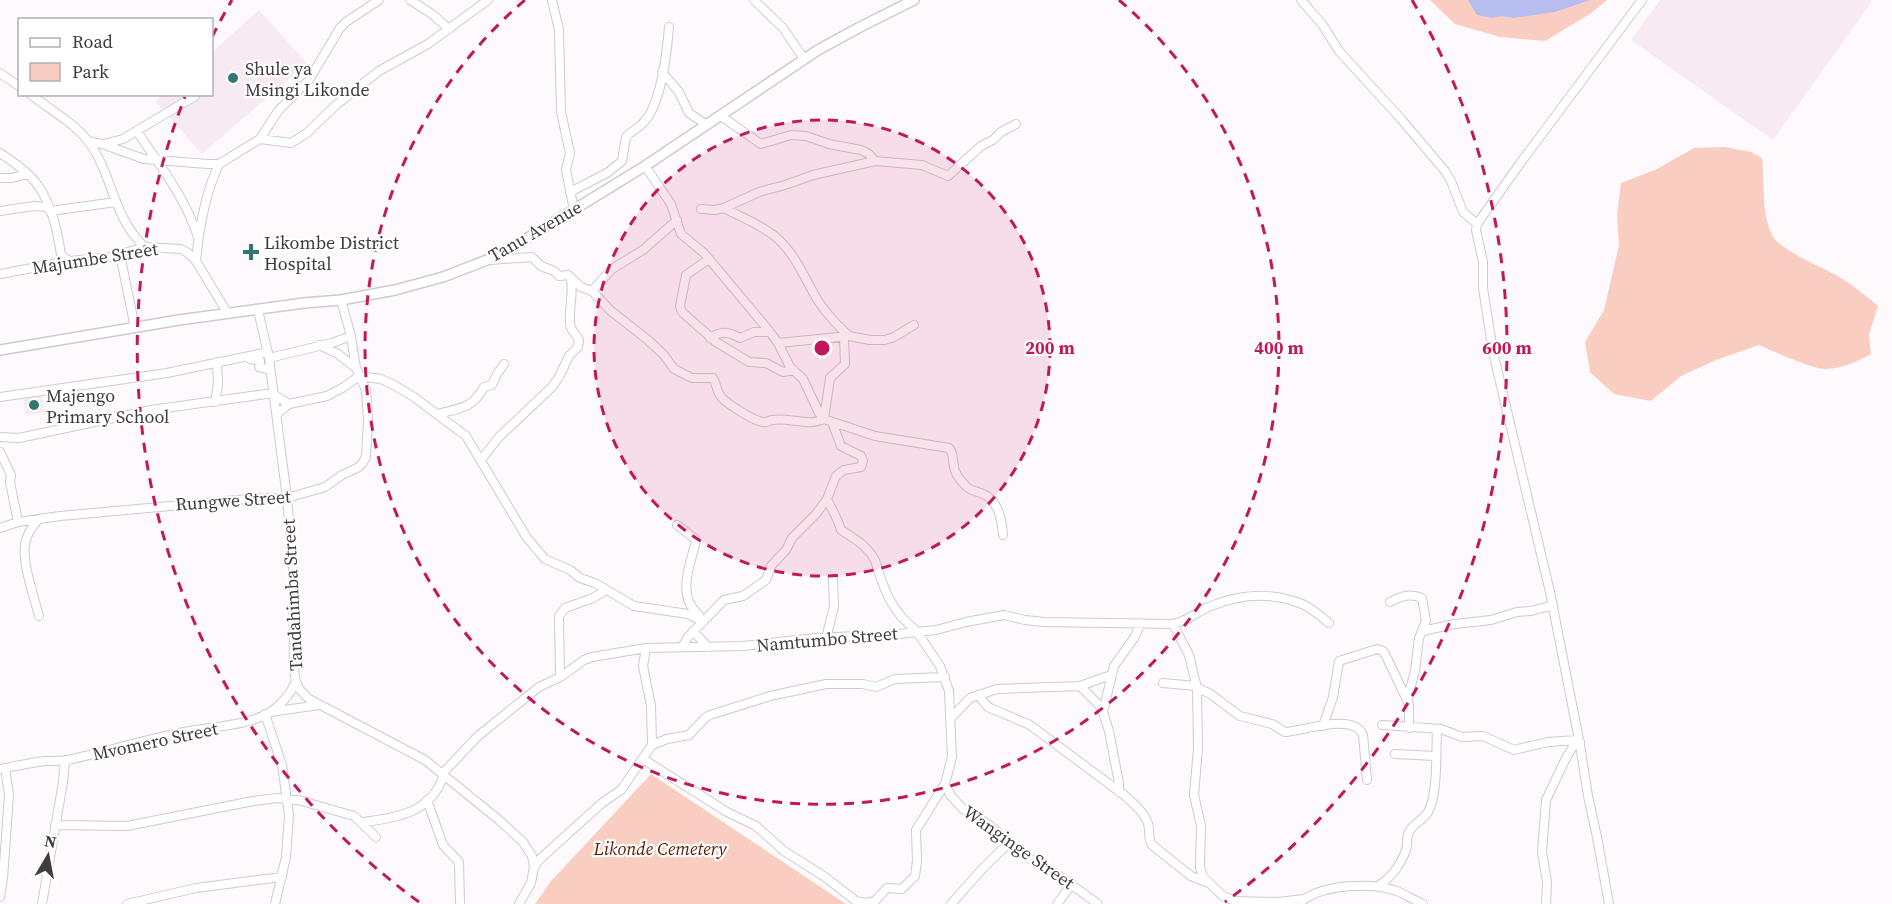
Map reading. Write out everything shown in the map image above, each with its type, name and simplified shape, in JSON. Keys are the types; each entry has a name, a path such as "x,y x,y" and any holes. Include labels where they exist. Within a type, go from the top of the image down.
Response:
{"street":[{"path":"88,141 137,158 219,164 260,139 278,111 309,80 340,28 379,0"},
{"path":"410,0 432,14 449,29"},
{"path":"260,139 291,143 299,140 336,105 379,71 428,44 488,0"},
{"path":"552,0 559,30 561,112 570,153 566,170 574,210"},
{"path":"754,0 783,28 804,59"},
{"name":"Tanu Avenue","path":"0,350 228,314 341,300 395,290 443,277 489,260 645,166 804,59 914,0"},
{"path":"1301,0 1322,24 1339,51 1401,118 1445,171 1455,188 1463,212 1477,224"},
{"path":"1609,904 1553,605 1493,352 1483,288 1483,262 1476,230 1477,224 1524,158 1642,0"},
{"path":"570,192 607,173 622,161 626,137 645,122 652,111 662,72 669,27"},
{"path":"662,72 679,92 689,112 707,125"},
{"path":"0,73 18,86"},
{"path":"33,96 88,141 102,166 132,236 145,247"},
{"path":"102,144 120,140 195,96"},
{"path":"721,116 761,144 792,135 806,136 829,144 861,150 875,161"},
{"path":"701,209 723,208 759,192 785,186 813,175 875,161 922,165 948,176 981,146 1016,124"},
{"path":"137,131 180,195 198,237"},
{"path":"0,153 27,174 39,187 50,209 61,255 63,259 69,261"},
{"path":"219,164 210,184 198,237 196,261 228,314"},
{"path":"645,166 671,204 681,234 701,250 770,332 790,367 803,378 824,419 875,436 949,448 953,453 954,469 966,486 989,496 995,505 1002,522 1003,535"},
{"path":"0,178 27,174"},
{"path":"0,210 34,206 50,209 116,202"},
{"path":"723,208 752,221 778,240 803,270 827,313 847,336 846,364 830,378 824,419"},
{"path":"592,291 612,269 643,250 677,220"},
{"name":"Majumbe Street","path":"0,274 120,254 145,247 181,249 196,261"},
{"path":"120,254 135,328"},
{"path":"54,264 61,255"},
{"path":"489,260 532,257 541,266 554,271 559,276 567,274 584,289 592,291 611,311 664,355 674,369 692,378 714,378 716,389 723,400 747,415 764,422 776,420 814,423 824,419"},
{"path":"709,259 686,275 680,306 685,315 710,338 749,362 766,363 783,372 794,370"},
{"path":"481,460 498,437 552,387 569,356 579,345 570,321 571,279"},
{"name":"Rungwe Street","path":"0,528 39,519 184,503 286,498 325,487 362,464 367,450 366,390 357,372 351,336 341,300"},
{"name":"Tandahimba Street","path":"258,310 269,355 293,562 296,682 302,693 319,705 415,753 443,774 523,842 532,856 534,867"},
{"path":"778,343 847,336 885,340 914,325"},
{"path":"710,338 728,332 740,338 754,332 770,332"},
{"path":"0,397 167,373 217,362 269,355 351,336"},
{"path":"318,345 338,354 357,372 394,385 466,436 527,538 549,561 570,570 580,578 634,606 688,614 704,621"},
{"path":"240,358 256,359 260,361 259,367 270,370"},
{"path":"215,402 218,384 217,362"},
{"path":"438,414 472,403 484,387 492,385 504,364"},
{"path":"277,414 289,404 327,396 344,387 357,372"},
{"path":"0,437 19,438 151,410 273,394 289,404"},
{"path":"682,647 693,631 724,600 743,596 766,580 771,566 786,550 789,542 827,499 836,476 844,470 861,467 863,461 861,456 842,446 832,422"},
{"path":"0,452 11,475 10,482 18,522"},
{"path":"827,499 841,530 859,542 874,558 896,611 917,632 1004,615 1025,620 1096,624 1173,624 1212,606 1239,597 1251,596 1269,597 1303,605 1329,623"},
{"path":"39,519 30,530 25,548 27,567 39,616"},
{"path":"677,525 696,541 687,571 687,594 693,610 704,621"},
{"path":"826,638 834,607 833,579"},
{"path":"560,677 559,616 565,608 593,598 606,590"},
{"path":"1390,602 1405,595 1422,598 1426,621 1419,638 1415,671 1407,700"},
{"path":"1422,631 1491,620 1553,605"},
{"path":"1103,712 1114,666 1134,638 1141,623"},
{"path":"1173,624 1189,655 1196,687 1198,748 1194,795 1201,826 1200,867 1203,877 1209,884 1222,896 1235,901 1302,902 1317,892 1339,887 1378,886 1397,891 1423,904"},
{"path":"693,631 708,647"},
{"name":"Namtumbo Street","path":"427,800 437,789 443,774 478,736 539,687 592,657 646,648 750,645 917,632 934,657 950,691 952,758 945,785 916,830 917,867 915,876 902,889 888,888 875,902 856,901 825,877 784,851 756,826 734,816 643,759"},
{"path":"519,904 531,883 534,867 540,859 602,803 621,790 652,745 651,706 643,666 646,648"},
{"path":"1323,726 1333,697 1338,662 1377,649 1383,651 1407,700 1409,728"},
{"path":"951,718 970,698 997,689 1080,686 1111,675"},
{"path":"652,745 667,739 689,735 705,718 714,713 770,696 826,684 863,684 876,687 895,679 945,677"},
{"name":"Mvomero Street","path":"2,769 45,761 65,760 185,732 219,728 267,713 289,694 296,682"},
{"path":"1163,683 1196,687 1209,693 1239,716 1272,724 1285,732 1314,726 1350,724 1362,731 1367,780"},
{"path":"1080,686 1103,712 1109,731 1119,792"},
{"path":"978,695 988,707 1030,724 1132,802 1146,820 1149,840 1152,844 1191,876 1209,884"},
{"path":"275,904 282,877 289,815 282,765 267,713 319,705"},
{"path":"1382,725 1445,730 1458,736 1482,736 1514,750 1548,742 1578,741"},
{"path":"1378,886 1386,882 1397,868 1406,849 1409,832 1427,814 1430,807 1435,781 1437,729"},
{"path":"1546,904 1547,882 1542,852 1546,800 1566,758 1578,741"},
{"path":"1395,754 1436,756"},
{"path":"42,904 65,760"},
{"path":"0,897 9,795 2,769"},
{"name":"Wanginge Street","path":"945,785 963,809 988,824 1027,857 1072,884 1098,904"},
{"path":"55,825 127,826 253,801 286,798 346,813 363,822 376,837"},
{"path":"363,822 389,819 410,813 427,800 443,844 459,862 460,904"},
{"path":"951,904 1010,842"},
{"path":"127,904 196,888 282,877"},
{"path":"1057,904 1072,884"}],"shaded area":[{"path":"1660,0 1873,0 1773,140 1631,40"},
{"path":"259,10 307,63 202,154 155,101 161,96 213,96 213,51"},
{"name":"Majengo Primary School","path":"42,396 44,412 26,415 23,398"}],"green space":[{"path":"1430,0 1607,0 1590,14 1545,41 1500,37 1455,24"},
{"path":"1725,147 1751,152 1762,158 1766,216 1776,241 1793,253 1846,281 1878,306 1869,335 1871,354 1850,364 1820,369 1759,345 1716,360 1681,376 1651,401 1614,394 1590,372 1585,342 1604,310 1619,245 1617,214 1621,183 1655,170 1694,148"},
{"name":"Likonde Cemetery","path":"651,774 846,904 535,904 551,881"}],"water":[{"path":"1468,0 1590,0 1555,12 1513,18 1502,16 1492,18 1477,15"}],"place":[{"name":"Shule ya Msingi Likonde","path":"233,78"},
{"name":"Likombe District Hospital","path":"251,252"},
{"name":"Majengo Primary School","path":"34,405"}]}
